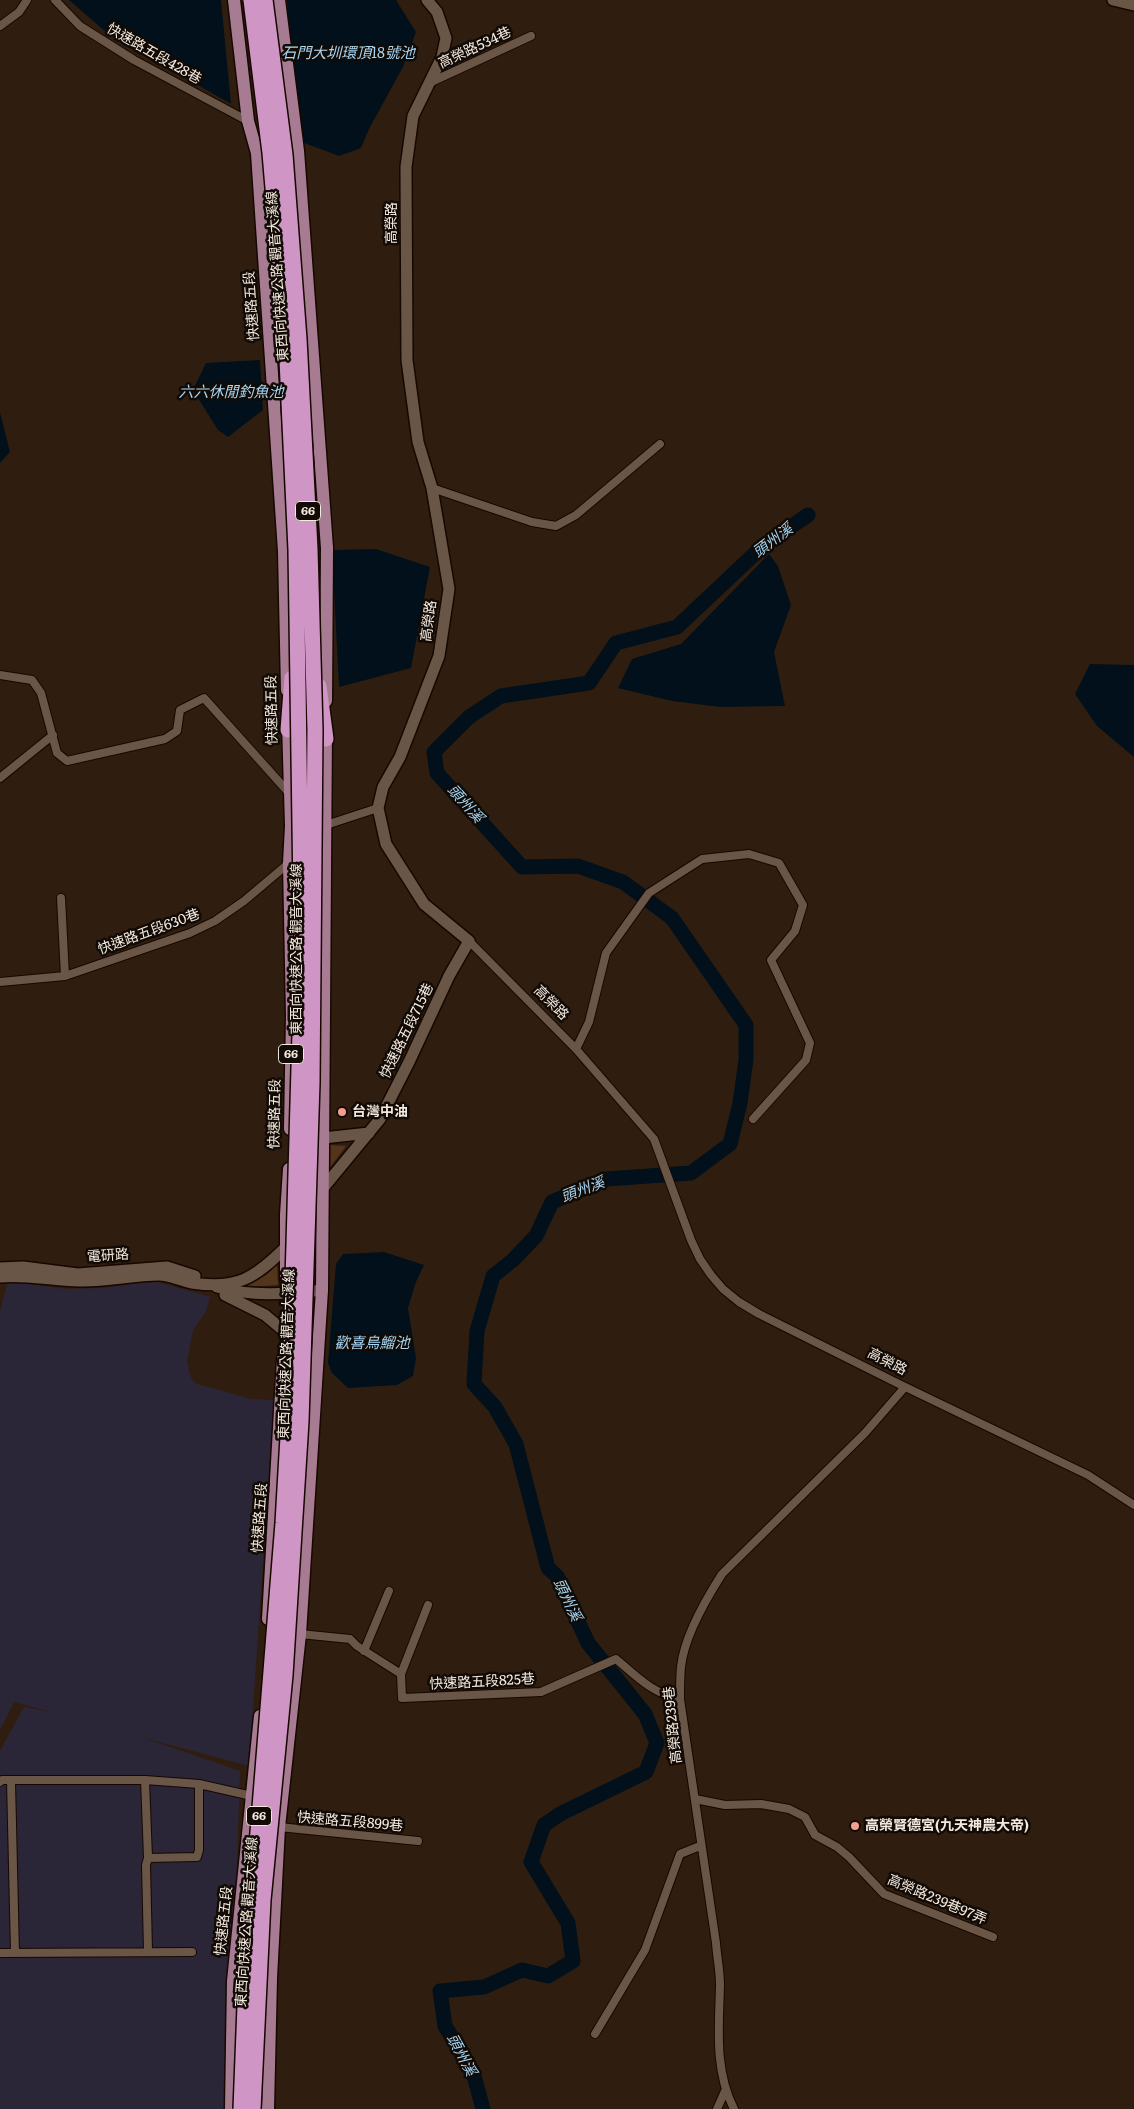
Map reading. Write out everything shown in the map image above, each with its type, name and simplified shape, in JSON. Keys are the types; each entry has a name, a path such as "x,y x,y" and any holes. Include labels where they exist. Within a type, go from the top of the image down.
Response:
{"highway":[{"name":"東西向快速公路 觀音大溪線","path":"241,2109 246,1980 283,1523 289,1420 302,962 296,550 286,339 270,153 251,0"},
{"name":"東西向快速公路 觀音大溪線","path":"253,2109 263,1900 285,1675 301,1421 312,1093 315,740 314,642 299,339 285,155 264,0"},
{"path":"288,730 297,632"},
{"path":"314,642 326,739"}],"main road":[{"name":"快速路五段","path":"231,2109 233,1981 265,1673 280,1436 286,1294 292,1015 289,863 291,826 283,541 257,153 248,121 234,0"},
{"name":"66","path":"268,2109 271,1978 279,1827 300,1634 322,1290 326,825 327,548 298,151 279,0"}],"street":[{"path":"0,26 19,12 27,0"},
{"name":"快速路五段428巷","path":"54,0 80,26 134,60 248,121"},
{"name":"高榮路","path":"427,0 437,12 446,38 442,57 413,116 406,167 407,350 418,442 432,488 448,589 440,656 400,757 383,787 378,808 386,844 424,904 469,941 576,1049 654,1139 690,1240 711,1275 739,1302 759,1314 905,1387 1088,1475 1134,1505"},
{"path":"1113,0 1134,5"},
{"name":"高榮路534巷","path":"429,83 531,36"},
{"path":"432,488 532,522 556,526 576,515 660,444"},
{"path":"0,675 32,680 41,693 57,753 67,761 165,740 177,730 180,710 204,698 290,794"},
{"path":"0,778 53,735"},
{"path":"326,825 378,808"},
{"path":"576,1049 589,1022 606,953 649,893 702,859 748,854 779,862 802,905 794,931 770,960 810,1043 806,1060 753,1119"},
{"name":"快速路五段630巷","path":"0,982 65,976 190,933 215,921 244,901 289,863"},
{"path":"61,898 65,976"},
{"name":"快速路五段715巷","path":"324,1188 380,1119 449,976 469,941"},
{"path":"290,1141 369,1133"},
{"name":"電研路","path":"204,1284 241,1282 266,1267 286,1247"},
{"name":"電研路","path":"0,1268 23,1267 78,1274 166,1267 216,1283"},
{"name":"電研路","path":"0,1277 20,1274 79,1281 160,1275 236,1293 286,1294 322,1290"},
{"path":"204,1284 265,1315 284,1332"},
{"name":"高榮路239巷","path":"734,2109 725,2091 719,2065 720,1982 680,1698 681,1665 690,1637 712,1590 722,1574 865,1433 905,1387"},
{"path":"364,1650 390,1591"},
{"path":"300,1634 350,1639 401,1674 428,1605"},
{"name":"快速路五段825巷","path":"401,1674 402,1698 541,1692 616,1659 650,1687 665,1696 680,1698"},
{"path":"0,1782 145,1780 199,1784 252,1796"},
{"path":"145,1780 148,1858 146,1865 148,1951"},
{"path":"11,1781 15,1952"},
{"path":"148,1858 197,1857 199,1850 199,1784"},
{"name":"高榮路239巷97弄","path":"695,1799 725,1805 761,1804 789,1809 804,1817 815,1835 849,1857 884,1894 993,1937"},
{"name":"快速路五段899巷","path":"279,1827 418,1840"},
{"path":"595,2034 645,1950 680,1854 700,1846"},
{"path":"0,1953 192,1952"},
{"path":"717,2109 725,2091"}],"shaded area":[{"path":"329,1145 346,1146 328,1170"},
{"path":"277,1264 278,1285 236,1288 266,1275"},
{"path":"8,1281 65,1289 103,1288 154,1281 210,1297 206,1311 193,1330 187,1362 191,1378 197,1384 251,1399 274,1400 249,1766 141,1737 240,1771 229,2109 0,2109 0,1751 24,1707 51,1712 14,1702 0,1730 0,1311"}],"water":[{"path":"69,0 221,0 231,104 107,33"},
{"name":"石門大圳環頂18號池","path":"287,0 396,0 416,32 403,67 369,129 361,148 339,156 299,141"},
{"name":"六六休閒釣魚池","path":"260,360 263,410 228,437 218,430 193,390 206,363"},
{"path":"0,412 10,452 0,463"},
{"path":"376,549 430,567 411,668 339,687 332,550"},
{"path":"769,554 778,566 791,605 774,652 785,706 720,707 672,701 618,688 632,659 681,644"},
{"path":"1090,664 1134,665 1134,757 1097,726 1075,694"},
{"name":"歡喜烏鰡池","path":"384,1252 424,1265 416,1282 408,1308 416,1358 413,1376 397,1385 348,1388 332,1373 328,1363 336,1264 343,1254"}],"waterway":[{"name":"頭州溪","path":"483,2109 473,2072 445,2026 440,1991 484,1987 522,1970 548,1976 573,1961 568,1923 531,1862 544,1825 560,1814 646,1772 657,1743 645,1714 588,1643 557,1576 548,1568 516,1444 495,1407 474,1384 477,1331 493,1276 513,1260 536,1236 552,1202 606,1179 691,1173 730,1144 740,1103 746,1060 746,1025 672,918 623,882 578,866 522,867 437,773 434,752 469,717 501,696 589,683 616,643 677,627 763,546 808,515"}],"place":[{"name":"台灣中油","path":"342,1112"},
{"name":"高榮賢德宮(九天神農大帝)","path":"855,1826"}]}
